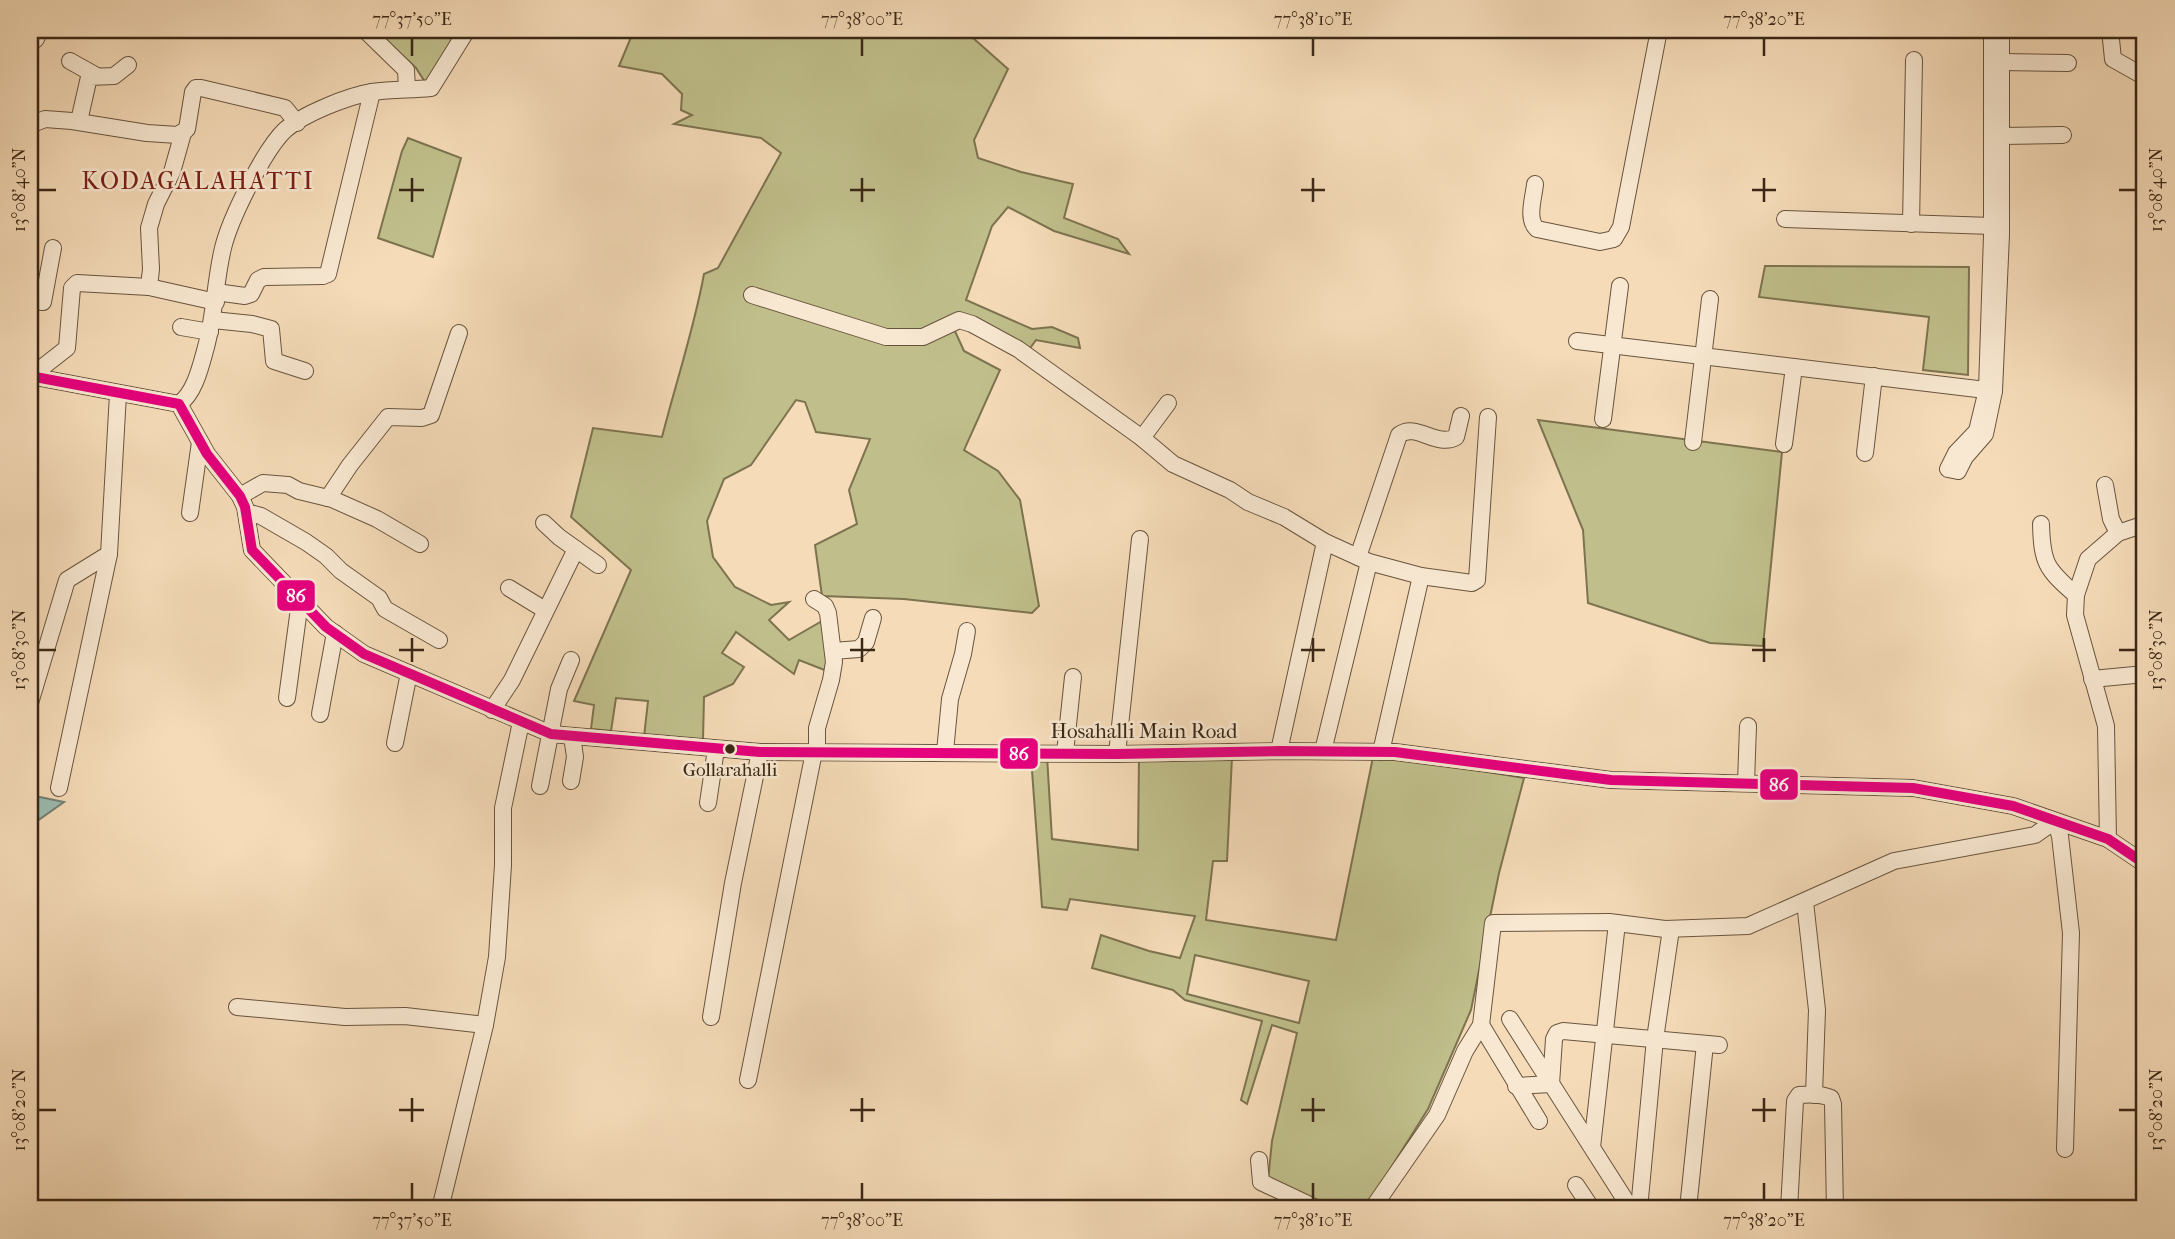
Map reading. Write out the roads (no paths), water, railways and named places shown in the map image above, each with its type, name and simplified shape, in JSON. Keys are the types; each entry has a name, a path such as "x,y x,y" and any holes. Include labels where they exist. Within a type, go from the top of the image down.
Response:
{"street":[{"path":"30,43 36,39 39,30"},
{"path":"365,30 406,70 407,89"},
{"path":"34,377 179,404 185,401 193,386 211,326 223,244 248,186 285,130 328,105 372,92 431,88 467,30"},
{"path":"551,30 602,30"},
{"path":"1535,184 1531,217 1532,225 1537,229 1600,242 1614,239 1621,227 1659,30"},
{"path":"1991,390 1992,30"},
{"path":"1953,470 1955,453 1977,431 1991,390 2001,235 2001,30"},
{"path":"2110,30 2113,59 2145,77"},
{"path":"1911,224 1914,60"},
{"path":"70,61 94,75"},
{"path":"2001,62 2068,63"},
{"path":"79,121 89,76 114,76 128,65"},
{"path":"149,287 149,228 156,204 175,165 183,133 187,129 196,88 285,108 297,123"},
{"path":"47,279 149,287 216,297 251,294 258,280 264,277 328,274 372,92"},
{"path":"30,125 45,119 79,121 173,135 183,133"},
{"path":"2001,136 2063,135"},
{"path":"1785,219 1992,226"},
{"path":"30,301 43,302 53,248"},
{"path":"34,377 67,348 72,288 77,283"},
{"path":"1604,419 1620,286"},
{"path":"752,295 886,337 923,337 958,320 972,324 1018,349 1142,438 1173,464 1284,517 1325,542 1364,560 1421,576 1472,583 1477,580 1488,417"},
{"path":"1693,442 1710,299"},
{"path":"181,327 252,324 271,329 274,361 305,371"},
{"path":"328,498 388,417 422,418 431,415 459,333"},
{"path":"1577,341 1991,390"},
{"path":"1784,443 1794,367"},
{"path":"1865,453 1874,376"},
{"path":"60,788 109,554 118,394"},
{"path":"1142,438 1168,403"},
{"name":"Hosahalli Main Road","path":"179,404 200,442 240,496 246,512 252,550 300,601 335,633 364,654 551,734 760,752 1381,752 1611,780 1913,788 2013,806 2108,839 2145,864"},
{"path":"1323,751 1364,560 1399,435 1409,431 1450,440 1456,437 1461,415"},
{"path":"190,513 200,442"},
{"path":"240,496 256,486 274,482 328,498 377,519 420,544"},
{"path":"2105,485 2111,519 2118,533"},
{"path":"246,512 261,516 306,542 341,571 379,597 384,609 439,640"},
{"path":"544,523 598,565"},
{"path":"2041,524 2042,554 2046,563 2058,579 2076,595"},
{"path":"2108,839 2106,726 2075,615 2076,595 2088,559 2118,533 2145,524"},
{"path":"1117,754 1140,539"},
{"path":"1279,751 1325,542"},
{"path":"492,710 512,680 576,549"},
{"path":"30,703 67,580 109,554"},
{"path":"1381,752 1421,576"},
{"path":"509,588 545,610"},
{"path":"748,1080 816,752 817,728 831,680 833,651 828,613 825,606 814,599"},
{"path":"287,698 300,601"},
{"path":"833,651 859,649 866,642 873,618"},
{"path":"945,752 950,699 967,631"},
{"path":"320,714 335,633"},
{"path":"540,786 559,690 571,660"},
{"path":"395,743 409,673"},
{"path":"2092,679 2145,674"},
{"path":"1065,753 1073,677"},
{"path":"439,1209 485,1025 498,957 503,808 521,722"},
{"path":"1746,783 1748,726"},
{"path":"571,781 575,757 572,736"},
{"path":"708,803 716,749"},
{"path":"710,1017 733,883 760,752"},
{"path":"1372,1209 1437,1115 1465,1051 1481,1025 1493,923 1617,923 1671,929 1748,926 1894,861 2035,835 2055,821 2060,836 2071,933 2065,1149"},
{"path":"1805,902 1817,1010 1814,1095"},
{"path":"1592,1147 1617,923"},
{"path":"1639,1209 1655,1039 1671,929"},
{"path":"237,1007 345,1017 405,1016 485,1025"},
{"path":"1510,1019 1632,1209"},
{"path":"1481,1025 1539,1121"},
{"path":"1551,1084 1557,1033 1569,1031 1712,1045 1688,1209"},
{"path":"1516,1086 1551,1084"},
{"path":"1789,1209 1795,1101 1799,1095 1825,1096 1831,1098 1833,1104 1835,1209"},
{"path":"1259,1160 1261,1182 1318,1209"},
{"path":"1576,1185 1592,1209"}],"water":[{"path":"30,795 64,802 30,826"}],"place":[{"name":"Gollarahalli","path":"730,749"}],"district":[{"name":"KODAGALAHATTI","path":"198,181"}]}
